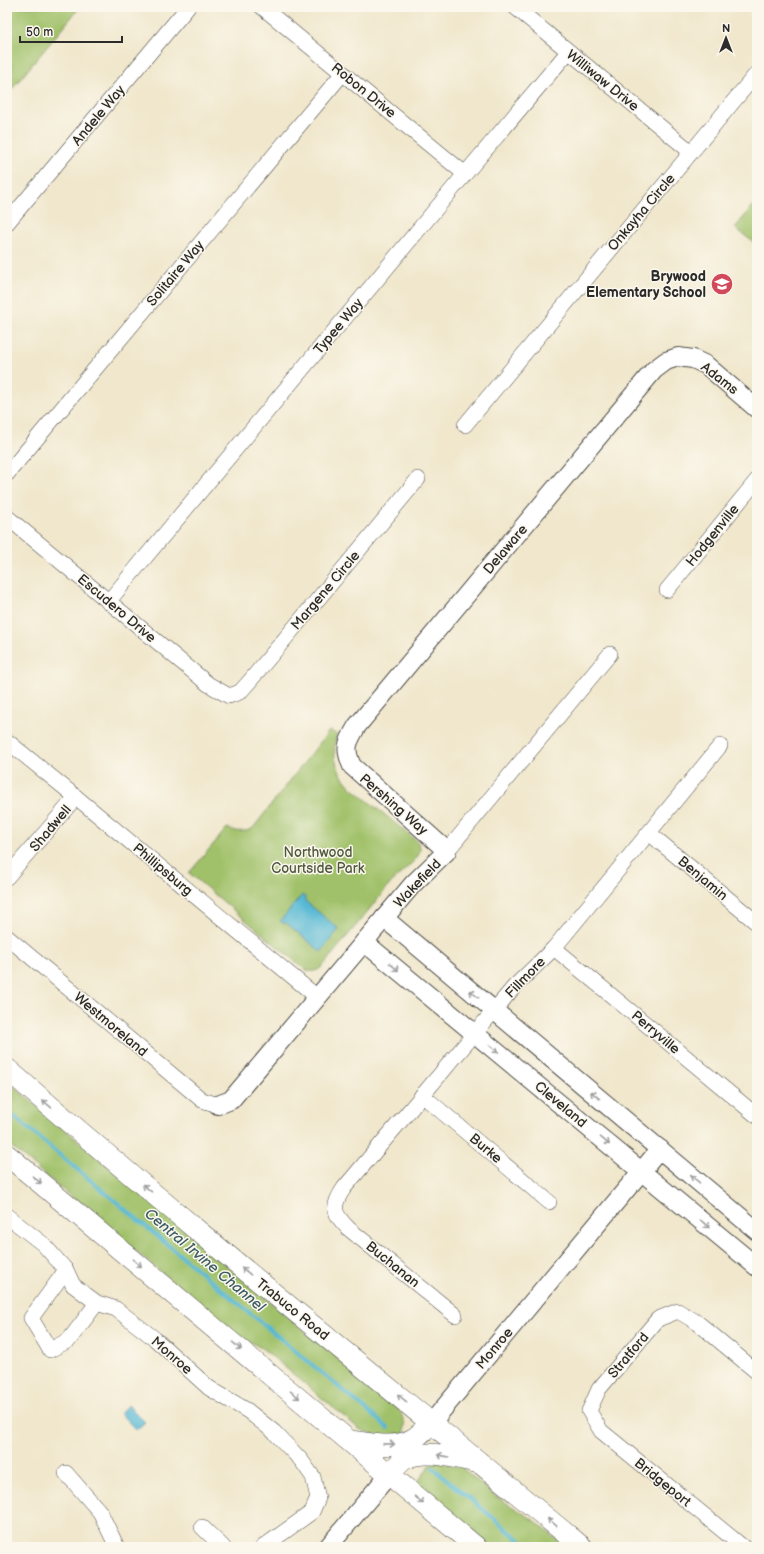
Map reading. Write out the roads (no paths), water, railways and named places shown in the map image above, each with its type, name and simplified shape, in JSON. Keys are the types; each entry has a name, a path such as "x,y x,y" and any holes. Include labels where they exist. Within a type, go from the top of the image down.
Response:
{"main road":[{"name":"Trabuco Road","path":"7,1069 250,1274 432,1422 582,1547"},
{"path":"7,1155 476,1547"},
{"path":"350,1441 389,1444 406,1442 414,1438 432,1422"},
{"path":"389,1475 405,1458 424,1453 481,1463"}],"street":[{"name":"Andele Way","path":"7,223 188,7"},
{"name":"Robon Drive","path":"262,7 465,174"},
{"name":"Williwaw Drive","path":"514,7 692,152"},
{"name":"Typee Way","path":"108,602 568,52"},
{"name":"Solitaire Way","path":"7,474 343,73"},
{"name":"Onkayha Circle","path":"465,425 757,73"},
{"name":"Adams","path":"678,357 693,359 706,365 757,409"},
{"name":"Delaware","path":"347,754 349,738 357,726 654,370 666,361 678,357"},
{"name":"Margene Circle","path":"229,696 240,692 249,682 418,478"},
{"name":"Hodgenville","path":"667,590 757,480"},
{"name":"Escudero Drive","path":"7,516 108,602 208,684 217,691 229,696"},
{"name":"Wakefield","path":"218,1105 230,1100 413,884 447,851 610,654"},
{"name":"Phillipsburg","path":"7,742 76,797 317,997"},
{"name":"Fillmore","path":"336,1210 337,1198 344,1188 514,987 554,948 720,746"},
{"name":"Pershing Way","path":"347,754 352,766 447,851"},
{"name":"Shadwell","path":"7,877 76,797"},
{"name":"Benjamin","path":"648,833 757,923"},
{"name":"Cleveland","path":"384,918 757,1230"},
{"name":"Westmoreland","path":"7,938 202,1100 218,1105"},
{"name":"Cleveland","path":"364,942 757,1268"},
{"name":"Perryville","path":"554,948 757,1116"},
{"name":"Burke","path":"422,1095 549,1202"},
{"name":"Monroe","path":"328,1547 660,1149"},
{"name":"Buchanan","path":"336,1210 340,1220 349,1229 455,1315"},
{"name":"Monroe","path":"7,1216 43,1244 66,1270 73,1285 98,1303 116,1309 155,1339 209,1388 248,1411 274,1432 301,1460 312,1477 318,1498 312,1512 263,1547"},
{"path":"66,1270 31,1318 50,1350 69,1340 98,1303"},
{"name":"Stratford","path":"589,1411 599,1389 658,1319 678,1311 698,1322 757,1372"},
{"name":"Bridgeport","path":"589,1411 601,1431 743,1547"},
{"path":"66,1473 100,1512 117,1547"},
{"path":"202,1527 223,1547"}],"water":[{"path":"302,895 306,898 304,900 339,929 321,952 285,922 284,924 280,921"},
{"path":"128,1405 145,1422 136,1430 120,1413"}],"waterway":[{"name":"Central Irvine Channel","path":"7,1111 388,1428"},
{"name":"Central Irvine Channel","path":"433,1468 528,1547"}],"place":[{"name":"Brywood Elementary School","path":"722,284"}],"park label":[{"name":"Northwood Courtside Park","path":"318,860"}]}
